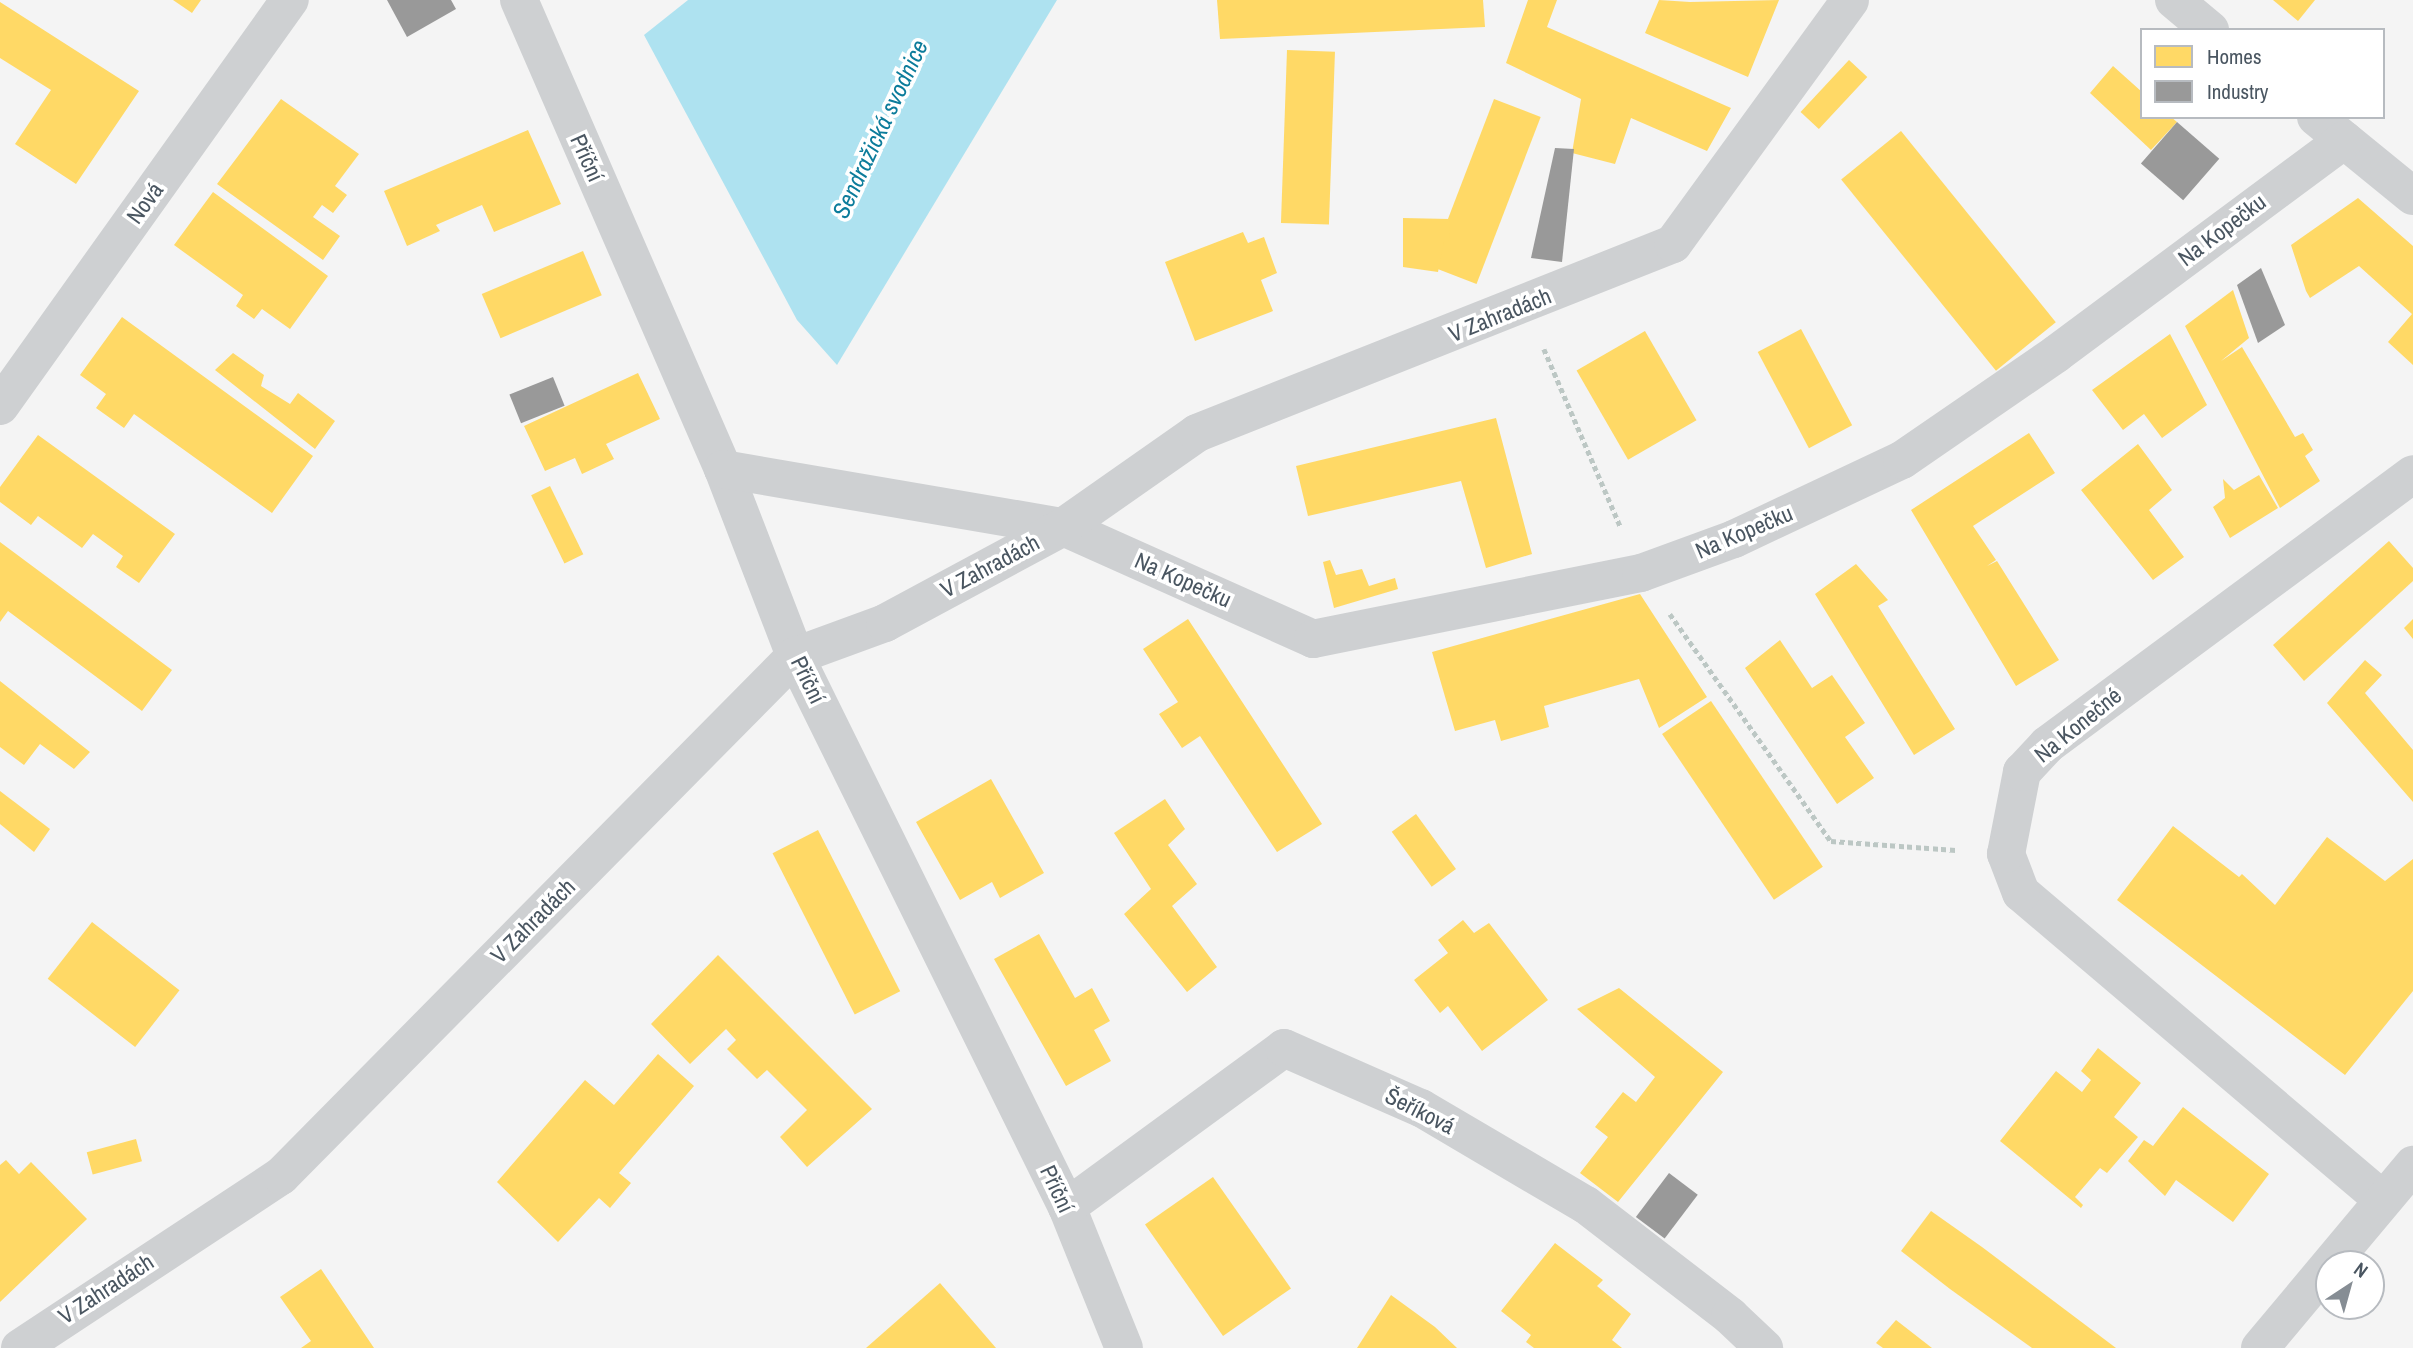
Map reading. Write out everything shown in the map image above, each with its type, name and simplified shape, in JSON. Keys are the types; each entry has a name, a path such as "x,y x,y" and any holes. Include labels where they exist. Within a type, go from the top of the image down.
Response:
{"street":[{"name":"Nová","path":"0,406 290,0"},
{"name":"Příční","path":"519,0 723,469 795,656 1067,1208 1124,1348"},
{"name":"V Zahradách","path":"20,1348 281,1176 795,656 885,624 1063,527 1197,433 1673,244 1850,0"},
{"path":"2174,0 2208,28"},
{"path":"2330,128 2413,196"},
{"name":"Na Kopečku","path":"1063,527 1313,639 1641,573 1734,539 1902,460 2056,354 2330,128"},
{"name":"V Zahradách","path":"723,469 1063,527"},
{"name":"Na Konečné","path":"2006,854 2022,772 2047,745 2413,474"},
{"path":"2006,854 2021,893 2382,1199"},
{"name":"Šeříková","path":"1067,1208 1284,1048 1421,1108 1586,1205 1730,1316 1764,1348"},
{"path":"2259,1348 2413,1165"}],"path":[{"path":"1525,305 1641,573 1831,841 2006,854"}],"water":[{"name":"Sendražická svodnice","path":"688,0 1057,0 837,365 797,320 644,35"}],"building: Homes":[{"path":"173,0 201,0 192,13"},
{"path":"1217,0 1483,0 1485,27 1220,39"},
{"path":"1528,0 1557,0 1547,27 1731,108 1707,151 1631,118 1615,164 1572,153 1581,99 1506,63"},
{"path":"1659,0 1779,0 1748,77 1645,33"},
{"path":"2273,0 2315,0 2298,21"},
{"path":"0,2 139,91 76,184 15,144 51,90 0,58"},
{"path":"1287,50 1335,52 1329,225 1281,223"},
{"path":"1849,60 1867,77 1819,129 1801,112"},
{"path":"2113,66 2140,90 2140,119 2173,119 2177,122 2151,150 2090,93"},
{"path":"281,99 359,154 335,186 347,195 333,213 322,205 313,217 340,236 323,260 217,184"},
{"path":"1494,99 1541,117 1477,284 1430,266"},
{"path":"528,130 561,204 494,232 482,205 436,225 440,231 407,246 384,191"},
{"path":"1901,131 2056,322 1996,371 1841,179"},
{"path":"213,192 328,276 290,329 262,309 254,319 236,306 243,295 174,245"},
{"path":"2358,198 2413,246 2413,365 2388,342 2412,314 2359,266 2310,298 2306,291 2291,245"},
{"path":"1403,218 1450,219 1449,240 1444,242 1438,272 1403,267"},
{"path":"1243,232 1248,243 1264,237 1277,273 1261,280 1273,311 1195,341 1165,262"},
{"path":"583,251 602,295 500,338 482,294"},
{"path":"2233,290 2249,338 2221,361 2242,347 2295,437 2303,433 2313,450 2305,456 2320,481 2280,508 2185,326"},
{"path":"122,317 313,456 272,513 134,414 124,428 96,408 106,394 80,375"},
{"path":"1801,329 1852,425 1809,448 1758,352"},
{"path":"1645,331 1696,420 1628,460 1577,370"},
{"path":"2170,334 2207,405 2162,438 2144,414 2123,430 2092,390"},
{"path":"233,353 264,375 261,386 290,404 298,393 335,421 315,449 215,370"},
{"path":"638,373 660,419 606,444 614,459 582,474 575,458 545,471 524,426"},
{"path":"1496,418 1532,554 1486,568 1461,481 1308,516 1296,466"},
{"path":"2029,433 2055,473 1973,526 1996,560 1987,566 1997,561 2059,660 2016,686 1911,510"},
{"path":"38,435 175,534 139,583 116,567 123,556 93,534 82,548 38,516 31,525 0,502 0,487"},
{"path":"2138,444 2172,490 2149,510 2184,557 2153,580 2081,490"},
{"path":"2259,475 2278,508 2230,538 2213,507 2225,498 2223,479 2234,490"},
{"path":"550,486 583,554 564,564 531,495"},
{"path":"2389,541 2413,568 2413,581 2304,681 2273,645"},
{"path":"0,542 172,670 142,711 8,611 0,622"},
{"path":"1330,560 1336,575 1362,569 1369,586 1395,578 1398,589 1334,608 1323,562"},
{"path":"1856,564 1888,600 1878,606 1955,729 1914,755 1815,594"},
{"path":"1640,594 1707,697 1659,728 1639,679 1544,706 1549,727 1501,741 1495,720 1455,731 1432,652"},
{"path":"1188,619 1322,824 1277,852 1200,736 1182,748 1159,714 1178,702 1143,649"},
{"path":"2413,619 2413,639 2404,628"},
{"path":"1780,640 1812,688 1832,675 1865,723 1845,737 1874,778 1837,804 1745,668"},
{"path":"2365,660 2382,675 2365,693 2413,750 2413,802 2327,703"},
{"path":"0,681 90,752 74,769 40,744 24,765 0,747"},
{"path":"1711,701 1823,867 1774,900 1662,734"},
{"path":"991,779 1044,873 1000,898 992,882 960,900 916,822"},
{"path":"0,791 50,829 34,852 0,824"},
{"path":"1165,799 1185,829 1168,845 1197,884 1172,906 1217,967 1187,992 1124,914 1151,889 1114,833"},
{"path":"1416,814 1456,869 1432,887 1392,832"},
{"path":"2173,826 2239,877 2242,874 2275,905 2327,837 2385,881 2413,859 2413,991 2345,1075 2117,900"},
{"path":"818,830 900,991 855,1014 773,853"},
{"path":"1463,920 1474,933 1489,923 1548,1000 1482,1051 1448,1006 1440,1013 1414,980 1448,953 1438,940"},
{"path":"92,922 179,990 135,1047 48,979"},
{"path":"1039,934 1075,998 1092,988 1110,1021 1094,1030 1111,1061 1066,1086 994,959"},
{"path":"718,955 872,1109 807,1167 780,1137 807,1110 767,1070 757,1079 727,1049 736,1040 726,1029 690,1064 651,1024"},
{"path":"1619,988 1723,1072 1618,1202 1580,1173 1608,1137 1595,1127 1623,1092 1636,1102 1655,1077 1577,1009"},
{"path":"2098,1048 2141,1083 2114,1117 2138,1137 2107,1173 2100,1168 2075,1197 2083,1205 2081,1208 2000,1141 2056,1071 2082,1092 2091,1080 2081,1071"},
{"path":"658,1054 694,1086 619,1173 631,1183 610,1208 599,1198 558,1242 497,1182 585,1080 614,1105"},
{"path":"2183,1107 2269,1174 2233,1222 2176,1180 2165,1196 2128,1161 2144,1140 2153,1146"},
{"path":"136,1139 142,1161 93,1174 87,1152"},
{"path":"6,1160 19,1174 31,1162 87,1219 0,1302 0,1165"},
{"path":"1213,1177 1291,1288 1223,1336 1145,1225"},
{"path":"1931,1211 2116,1348 2032,1348 1950,1289 1901,1251"},
{"path":"1555,1243 1603,1280 1597,1286 1631,1314 1612,1340 1622,1348 1534,1348 1526,1342 1531,1335 1501,1311"},
{"path":"321,1269 374,1348 301,1348 311,1341 280,1297"},
{"path":"940,1283 996,1348 866,1348"},
{"path":"1391,1295 1435,1327 1457,1348 1357,1348"},
{"path":"1896,1320 1932,1348 1883,1348 1876,1343"}],"building: Industry":[{"path":"387,0 451,0 456,9 407,37"},
{"path":"2177,122 2219,159 2183,200 2141,164"},
{"path":"1555,148 1574,149 1562,262 1531,258"},
{"path":"2261,268 2285,325 2258,343 2237,285"},
{"path":"553,377 565,406 521,423 509,395"},
{"path":"1669,1173 1698,1195 1665,1239 1636,1217"}]}
